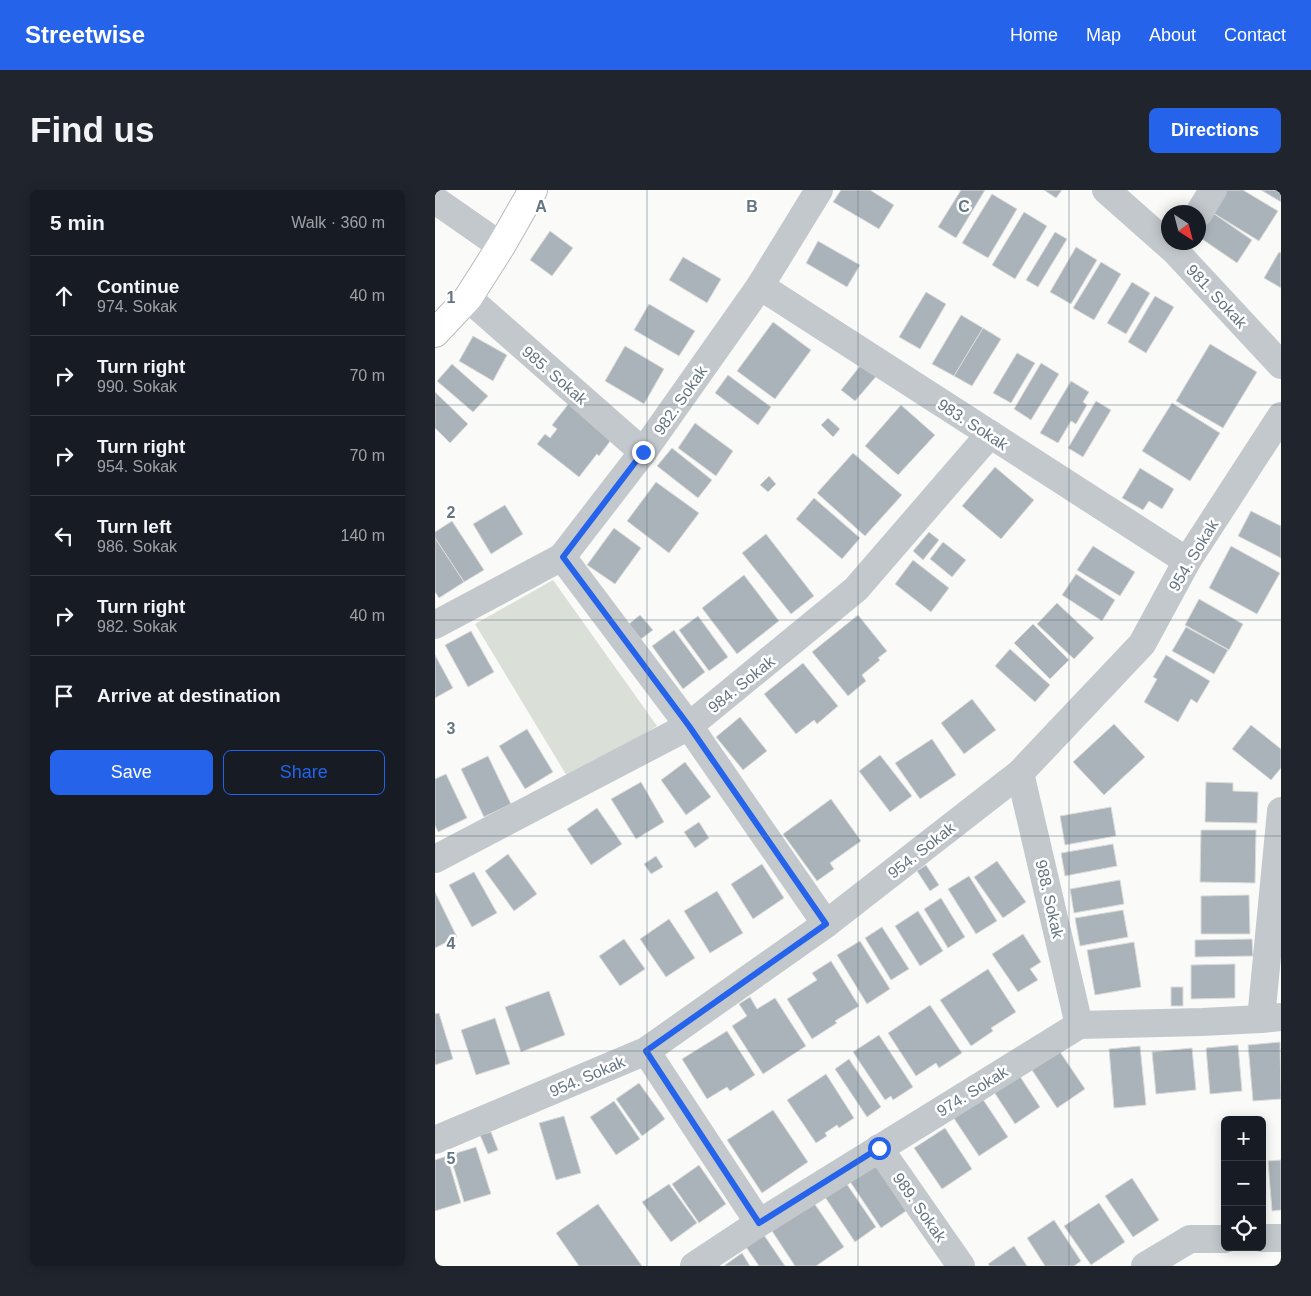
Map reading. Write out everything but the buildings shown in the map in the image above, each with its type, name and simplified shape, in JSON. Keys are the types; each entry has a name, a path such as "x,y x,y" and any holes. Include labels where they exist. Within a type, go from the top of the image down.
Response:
{"main road":[{"path":"435,333 467,298 501,246 533,190"}],"street":[{"name":"982. Sokak","path":"435,625 563,557 643,452 759,286 819,190"},
{"name":"981. Sokak","path":"1106,190 1161,234"},
{"path":"1204,205 1213,190"},
{"path":"435,200 501,246"},
{"name":"981. Sokak","path":"1181,250 1281,365"},
{"name":"983. Sokak","path":"759,286 1187,561"},
{"name":"985. Sokak","path":"467,298 643,452"},
{"name":"954. Sokak","path":"435,1140 646,1051 826,924 1020,773 1142,644 1187,561 1281,416"},
{"name":"984. Sokak","path":"435,859 689,726 856,589 989,434"},
{"path":"563,557 689,726 826,924"},
{"name":"988. Sokak","path":"1020,773 1079,1025"},
{"path":"1079,1025 1271,1018 1281,810"},
{"name":"974. Sokak","path":"694,1266 759,1223 1079,1025"},
{"path":"646,1051 759,1223"},
{"name":"989. Sokak","path":"879,1148 961,1266"},
{"path":"1145,1266 1190,1239 1221,1238"},
{"path":"1266,1238 1281,1238"}],"shaded area":[{"path":"553,580 657,726 570,781 475,624"}],"route":[{"path":"643,452 563,557 689,726 826,924 646,1051 759,1223 879,1148"}]}
